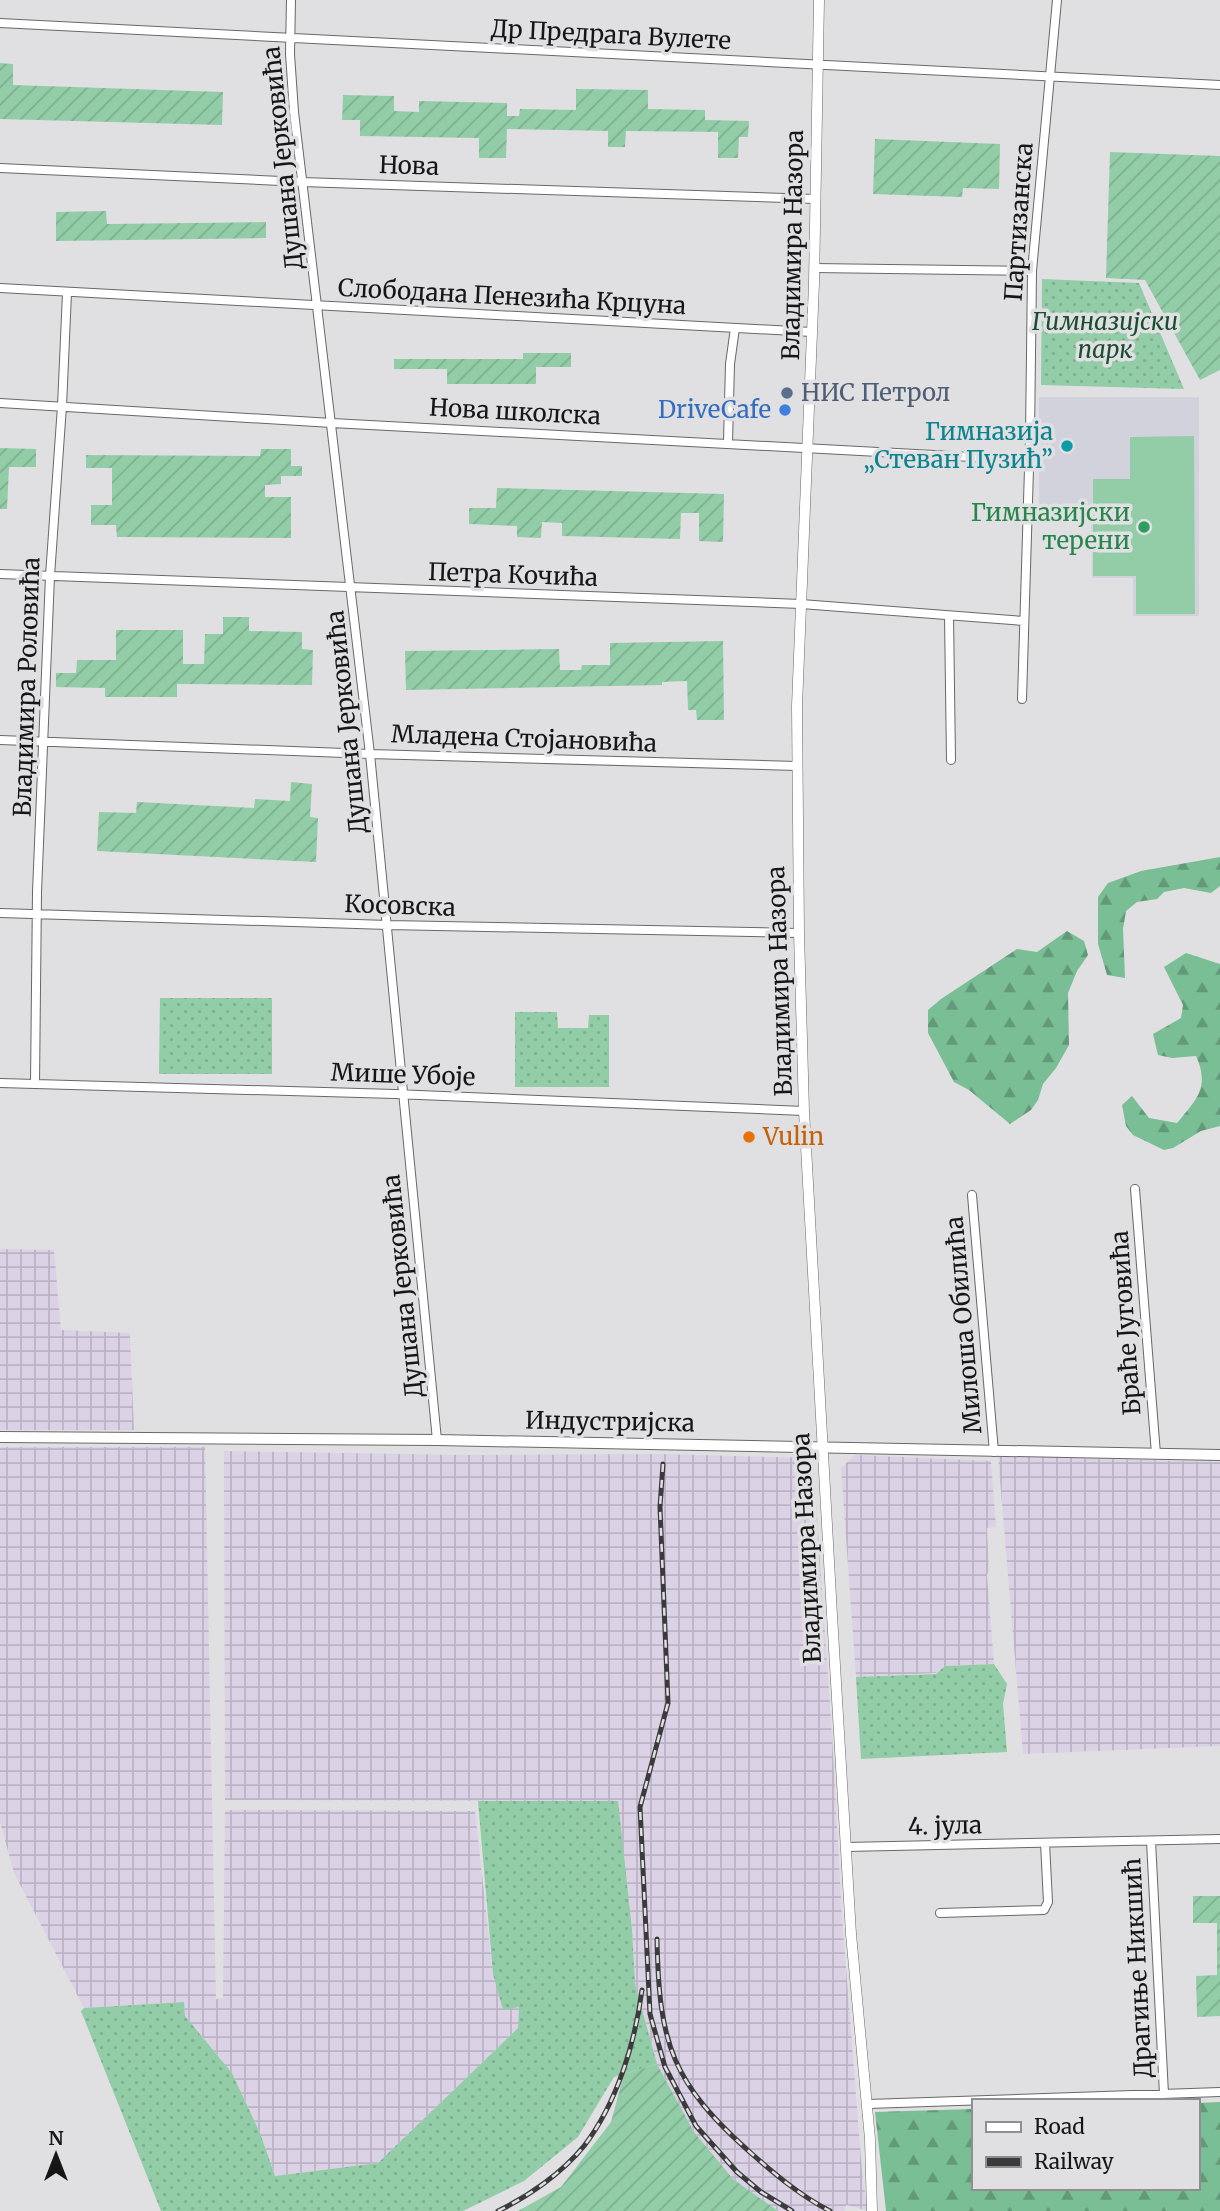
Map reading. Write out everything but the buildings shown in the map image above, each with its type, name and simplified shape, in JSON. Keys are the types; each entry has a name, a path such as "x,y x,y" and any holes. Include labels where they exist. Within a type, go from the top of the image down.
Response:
{"main road":[{"name":"Индустријска","path":"0,1437 437,1440 1220,1455"}],"street":[{"name":"Душана Јерковића","path":"291,0 292,94 370,754 437,1440"},
{"name":"Владимира Назора","path":"819,0 814,268 796,766 799,933 804,1111 822,1448 851,1934 867,2104 872,2211"},
{"name":"Партизанска","path":"1022,699 1032,271 1057,0"},
{"name":"Др Предрага Вулете","path":"0,23 1220,85"},
{"name":"Нова","path":"0,168 302,182 816,199"},
{"path":"814,268 1032,271"},
{"name":"Слободана Пенезића Крцуна","path":"0,288 812,332"},
{"name":"Владимира Роловића","path":"35,1084 37,914 50,576 67,293"},
{"path":"728,442 730,364 735,328"},
{"name":"Нова школска","path":"0,403 1029,460"},
{"name":"Петра Кочића","path":"0,574 801,604 1024,621"},
{"path":"949,616 951,760"},
{"name":"Младена Стојановића","path":"0,740 796,766"},
{"name":"Косовска","path":"0,913 388,925 799,933"},
{"name":"Мише Убоје","path":"0,1083 403,1094 804,1111"},
{"name":"Браће Југовића","path":"1135,1189 1156,1454"},
{"name":"Милоша Обилића","path":"972,1195 994,1452"},
{"name":"4. јула","path":"846,1847 1220,1839"},
{"name":"Драгиње Никшић","path":"1151,1841 1164,2094"},
{"path":"940,1913 1044,1910 1048,1902 1045,1843"},
{"name":"Драгиње Никшић","path":"1016,2099 1220,2092"},
{"name":"Драгиње Никшић","path":"867,2104 972,2100"}],"shaded area":[{"path":"1039,397 1199,397 1199,616 1133,616 1133,578 1092,578 1091,523 1039,523"},
{"path":"0,1249 54,1250 61,1330 130,1333 134,1430 0,1430"},
{"path":"0,1447 205,1447 216,1999 223,1998 225,1810 475,1811 493,1974 519,2006 518,2028 378,2163 275,2176 260,2133 232,2073 185,2016 184,2002 84,2008 14,1873 0,1822"},
{"path":"224,1451 465,1455 662,1454 813,1458 842,1917 863,2183 869,2211 846,2205 845,2211 778,2211 733,2179 694,2132 657,2064 635,1984 632,1929 617,1801 225,1800"},
{"path":"855,1455 991,1461 996,1527 987,1528 987,1575 994,1664 945,1666 936,1673 856,1677 841,1468"},
{"path":"998,1456 1220,1462 1220,1746 1023,1754"}],"green space":[{"path":"0,63 13,64 13,85 223,92 222,125 0,119"},
{"path":"576,89 648,90 648,109 705,110 705,120 749,121 748,137 739,137 738,158 718,158 718,132 626,131 625,147 608,147 608,131 507,129 506,158 479,158 479,138 360,136 360,120 342,120 343,95 394,96 394,111 419,112 419,101 507,103 507,116 519,116 520,109 576,110"},
{"path":"875,139 1000,144 999,189 963,188 962,197 873,194"},
{"path":"1110,152 1220,156 1220,370 1200,380 1145,280 1106,278"},
{"path":"106,211 107,224 266,222 266,238 56,241 56,212"},
{"name":"Гимназијски парк","path":"1042,279 1139,283 1184,389 1041,385"},
{"path":"523,353 571,353 571,367 536,367 536,384 447,384 447,369 394,369 394,359 523,359"},
{"name":"Гимназијски терени","path":"1194,436 1195,614 1136,614 1136,576 1093,576 1093,479 1130,479 1130,437"},
{"path":"0,448 36,449 36,467 9,467 7,509 0,509"},
{"path":"261,449 291,449 291,466 302,466 302,476 281,476 281,484 265,485 265,497 291,497 291,538 117,537 116,525 91,525 91,505 112,505 112,468 86,468 86,455 260,456"},
{"path":"497,488 724,494 723,542 699,541 699,513 681,513 680,539 562,536 562,523 542,522 541,538 517,537 517,526 469,524 469,508 496,508"},
{"path":"223,617 249,617 249,631 302,632 302,649 313,650 312,685 177,684 177,697 105,697 105,688 56,687 56,673 76,673 77,660 116,660 116,630 183,630 183,664 204,664 205,634 223,634"},
{"path":"723,641 724,720 697,720 696,710 688,710 687,681 662,682 662,685 406,690 405,651 559,649 560,670 581,670 582,665 610,665 610,643"},
{"path":"291,782 312,784 310,817 318,818 316,862 97,851 99,812 136,813 137,802 254,808 255,799 290,801"},
{"path":"1220,857 1220,886 1211,893 1184,888 1164,892 1157,899 1137,902 1126,911 1123,929 1125,978 1107,975 1098,944 1098,897 1108,883 1141,871"},
{"path":"1067,931 1084,941 1088,955 1077,971 1068,993 1069,1045 1043,1084 1038,1100 1031,1110 1010,1124 969,1090 954,1082 928,1033 928,1010 1017,949 1037,952"},
{"path":"1186,953 1220,964 1220,1126 1201,1131 1173,1148 1164,1150 1133,1135 1126,1126 1122,1105 1132,1096 1149,1118 1177,1123 1199,1092 1202,1076 1196,1056 1172,1058 1158,1055 1153,1034 1181,1018 1183,1005 1164,967"},
{"path":"160,998 272,998 272,1074 159,1074"},
{"path":"515,1012 557,1012 558,1028 588,1028 589,1015 609,1015 609,1087 515,1087"},
{"path":"994,1664 1007,1684 1003,1704 1007,1752 861,1759 856,1677 936,1674 945,1666"},
{"path":"478,1801 618,1801 632,1929 635,1984 657,2064 614,2077 578,2137 524,2181 463,2211 161,2211 81,2011 84,2008 184,2002 185,2016 232,2073 260,2133 275,2176 378,2163 518,2028 519,2007 503,2010 493,1974"},
{"path":"1193,1896 1220,1896 1220,2016 1197,2017 1196,1976 1217,1975 1217,1923 1193,1923"},
{"path":"657,2064 694,2132 733,2179 778,2211 518,2211 561,2187 611,2122 624,2074"},
{"path":"1220,2102 1220,2211 886,2211 875,2112 972,2109 972,2190 1199,2190 1199,2103"}],"railway":[{"path":"663,1464 660,1507 668,1703 640,1807 650,2014 665,2067 696,2126 737,2172 761,2192 792,2211"},
{"path":"657,1939 661,2007 675,2060 687,2083 725,2129 752,2154 809,2199 830,2211"},
{"path":"498,2211 533,2191 555,2174 575,2156 596,2129 623,2072 635,2031 642,1990"}],"place":[{"name":"НИС Петрол","path":"787,393"},
{"name":"DriveCafe","path":"785,410"},
{"name":"Гимназија „Стеван Пузић”","path":"1067,446"},
{"name":"Гимназијски терени","path":"1144,527"},
{"name":"Vulin","path":"749,1137"}]}
